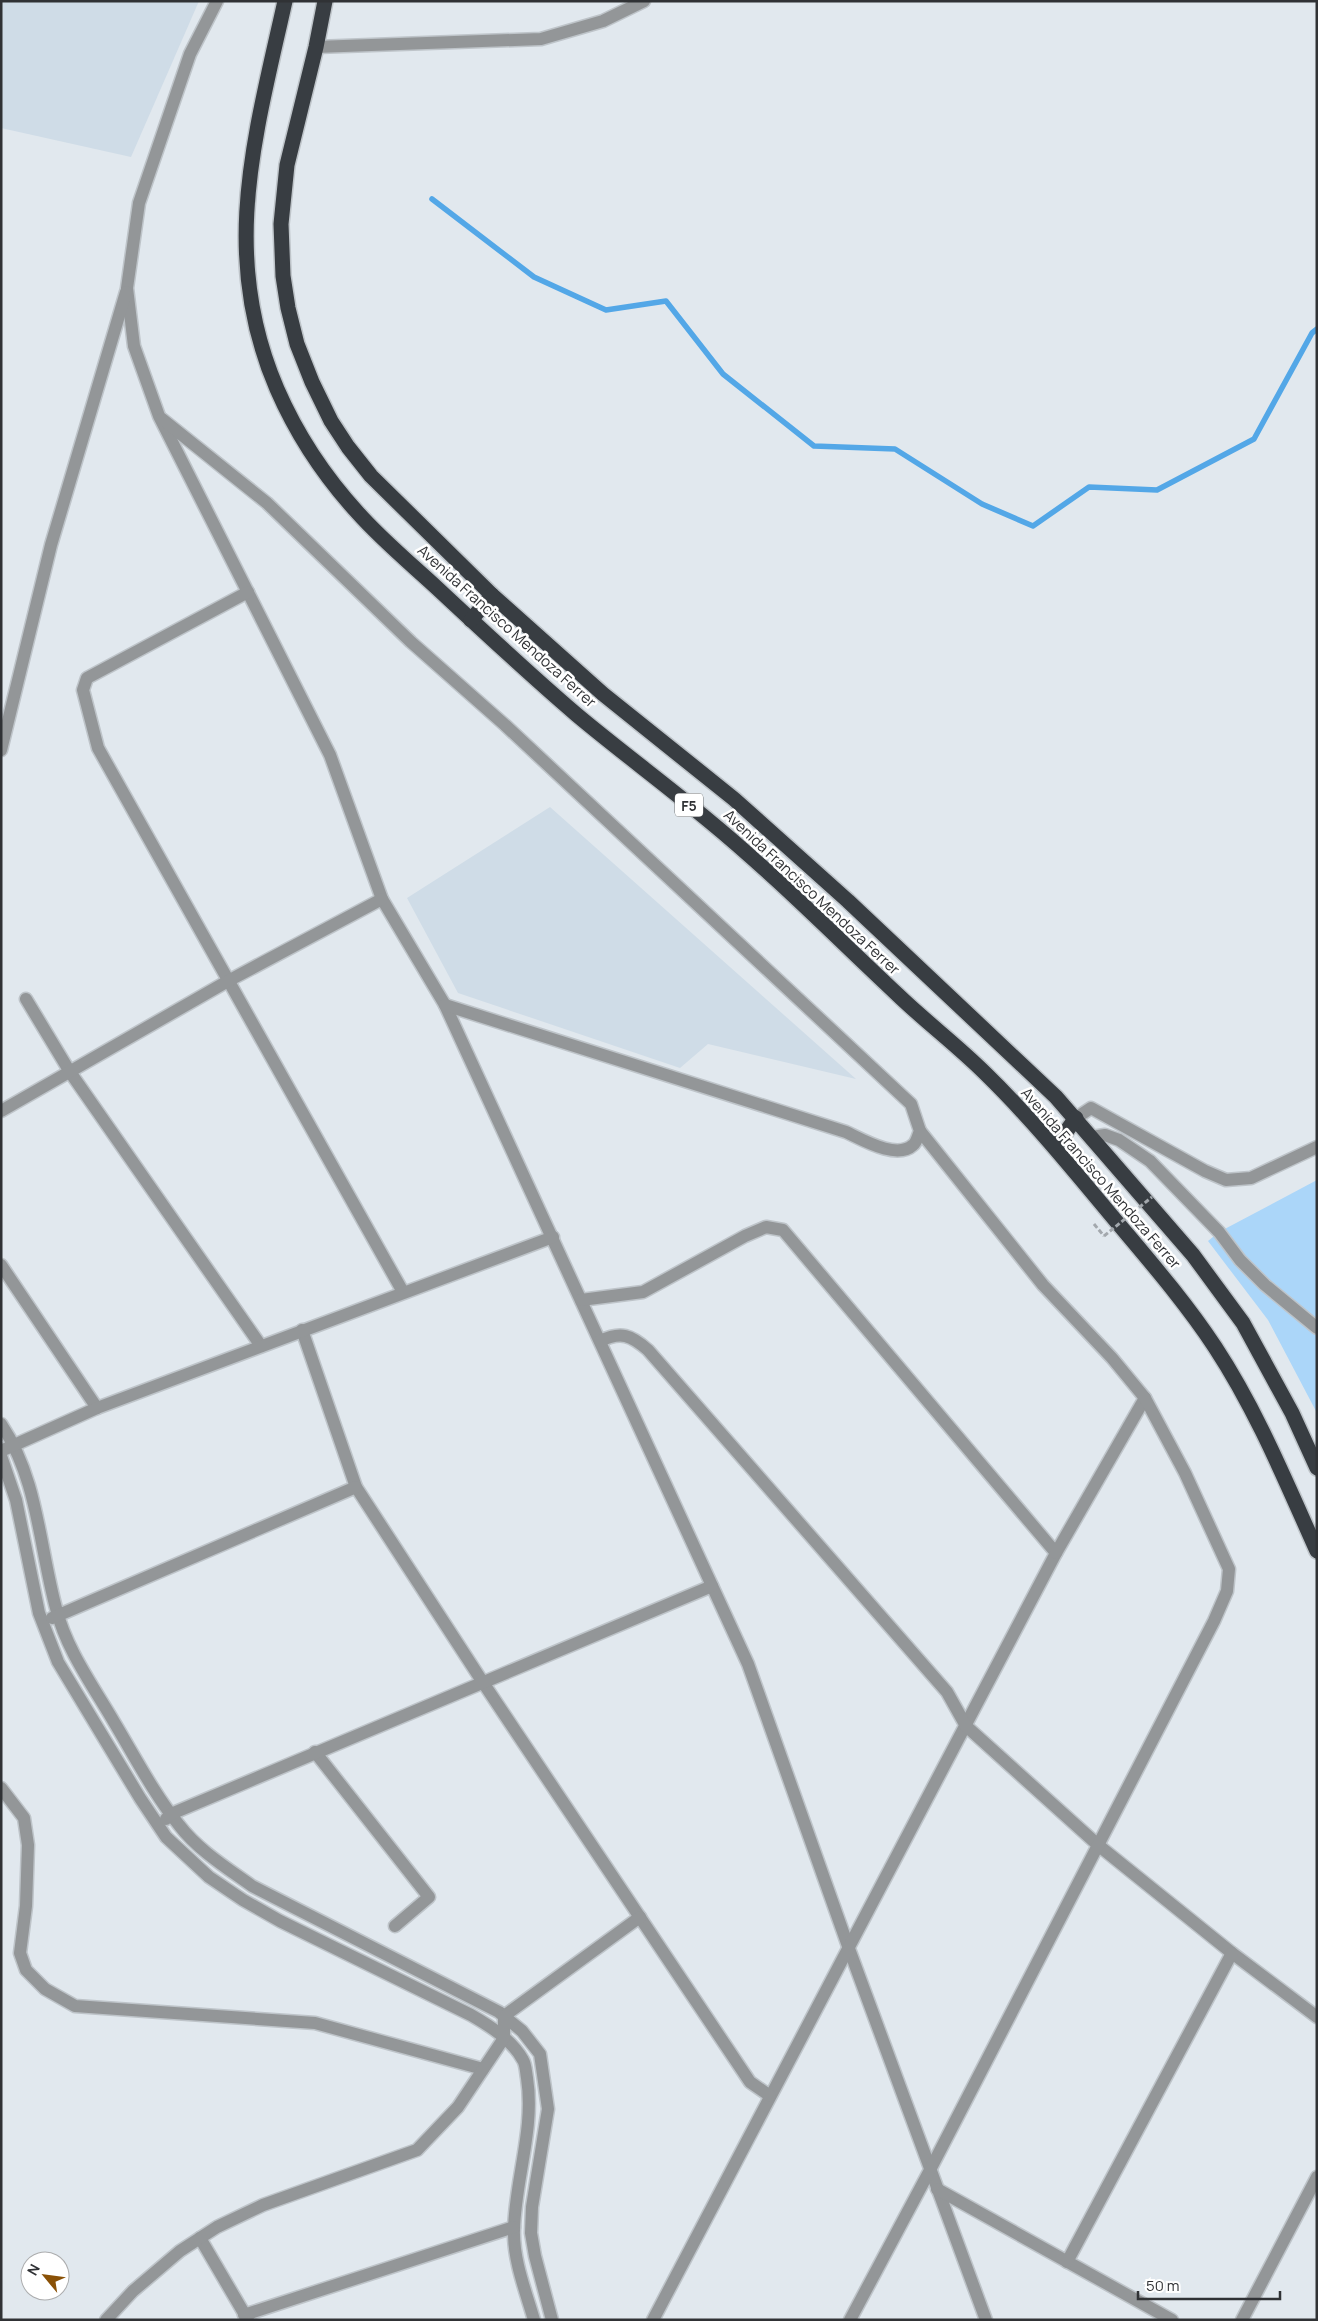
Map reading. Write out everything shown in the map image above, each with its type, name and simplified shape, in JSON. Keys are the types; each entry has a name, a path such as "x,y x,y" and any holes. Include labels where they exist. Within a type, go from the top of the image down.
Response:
{"highway":[{"name":"Avenida Francisco Mendoza Ferrer","path":"285,1 255,134 245,219 246,262 253,307 262,345 277,389 308,450 358,513 470,620 579,716 758,862 904,1001 987,1074 1054,1148 1172,1288 1216,1348 1250,1407 1317,1551"},
{"name":"Avenida Francisco Mendoza Ferrer","path":"325,1 316,47 287,165 282,224 283,276 288,308 297,344 312,382 331,421 348,447 371,476 492,595 603,694 741,805 1008,1050 1076,1118 1193,1255 1243,1323 1292,1413 1317,1468"},
{"path":"470,620 492,595"},
{"path":"1054,1148 1076,1118"}],"street":[{"path":"1,750 51,545 127,288 139,202 190,54 217,1"},
{"path":"316,47 541,39 602,21 644,1"},
{"path":"127,288 134,346 159,416 330,755 382,899 445,1005 748,1664 848,1946 986,2320"},
{"path":"159,416 267,503 411,642 505,725 911,1104 920,1131 1043,1285 1112,1358 1145,1398 1185,1473 1229,1569 1227,1591 1214,1621 930,2170 850,2320"},
{"path":"248,592 87,678 83,690 98,748 403,1292"},
{"path":"1,1112 228,981 382,899"},
{"path":"26,999 70,1072 261,1346"},
{"path":"445,1005 846,1132 882,1148 904,1151 914,1144 920,1131"},
{"path":"1076,1118 1091,1108 1205,1171 1226,1180 1251,1178 1317,1147"},
{"path":"1092,1136 1105,1135 1118,1140 1150,1161 1219,1232 1240,1260 1265,1285 1317,1328"},
{"path":"581,1300 643,1292 745,1236 766,1227 783,1230 1056,1553"},
{"path":"1,1450 97,1408 552,1237"},
{"path":"1,1265 97,1408"},
{"path":"302,1330 356,1486 482,1681 750,2082 770,2096"},
{"path":"600,1341 614,1335 624,1336 639,1342 648,1350 947,1692 966,1726 1098,1845 1232,1953 1317,2017"},
{"path":"653,2320 1056,1553 1145,1398"},
{"path":"1,1424 15,1444 34,1497 58,1615 74,1655 154,1790 180,1826 220,1864 252,1886 288,1906 479,2000 504,2016 522,2031 540,2054 548,2109 546,2131 532,2207 531,2233 535,2256 552,2320"},
{"path":"1,1456 16,1500 39,1613 58,1662 140,1798 166,1837 209,1877 243,1900 280,1921 471,2015 490,2026 504,2038 524,2061 530,2108 515,2205 514,2227 517,2259 534,2320"},
{"path":"43,1622 356,1486"},
{"path":"159,1826 171,1814 482,1681 712,1586"},
{"path":"315,1752 429,1897 395,1926"},
{"path":"1,1788 24,1818 28,1845 27,1889 20,1953 26,1970 45,1989 75,2006 315,2023 483,2069"},
{"path":"504,2016 640,1917"},
{"path":"1067,2262 1232,1953"},
{"path":"106,2320 133,2290 180,2251 216,2227 263,2205 417,2150 458,2106 504,2038 504,2016"},
{"path":"1242,2320 1317,2178"},
{"path":"937,2189 1172,2320"},
{"path":"200,2238 246,2317 514,2227"}],"path":[{"path":"1104,1236 1152,1197"}],"shaded area":[{"path":"1,1 199,1 131,157 1,128"},
{"path":"550,807 856,1079 708,1044 680,1068 458,993 407,898"},
{"path":"1317,1180 1317,1413 1268,1320 1208,1241 1219,1232"}],"waterway":[{"path":"432,199 534,277 606,310 666,301 723,374 814,446 895,449 982,504 1033,526 1089,487 1157,490 1254,439 1312,333 1317,329"}]}
